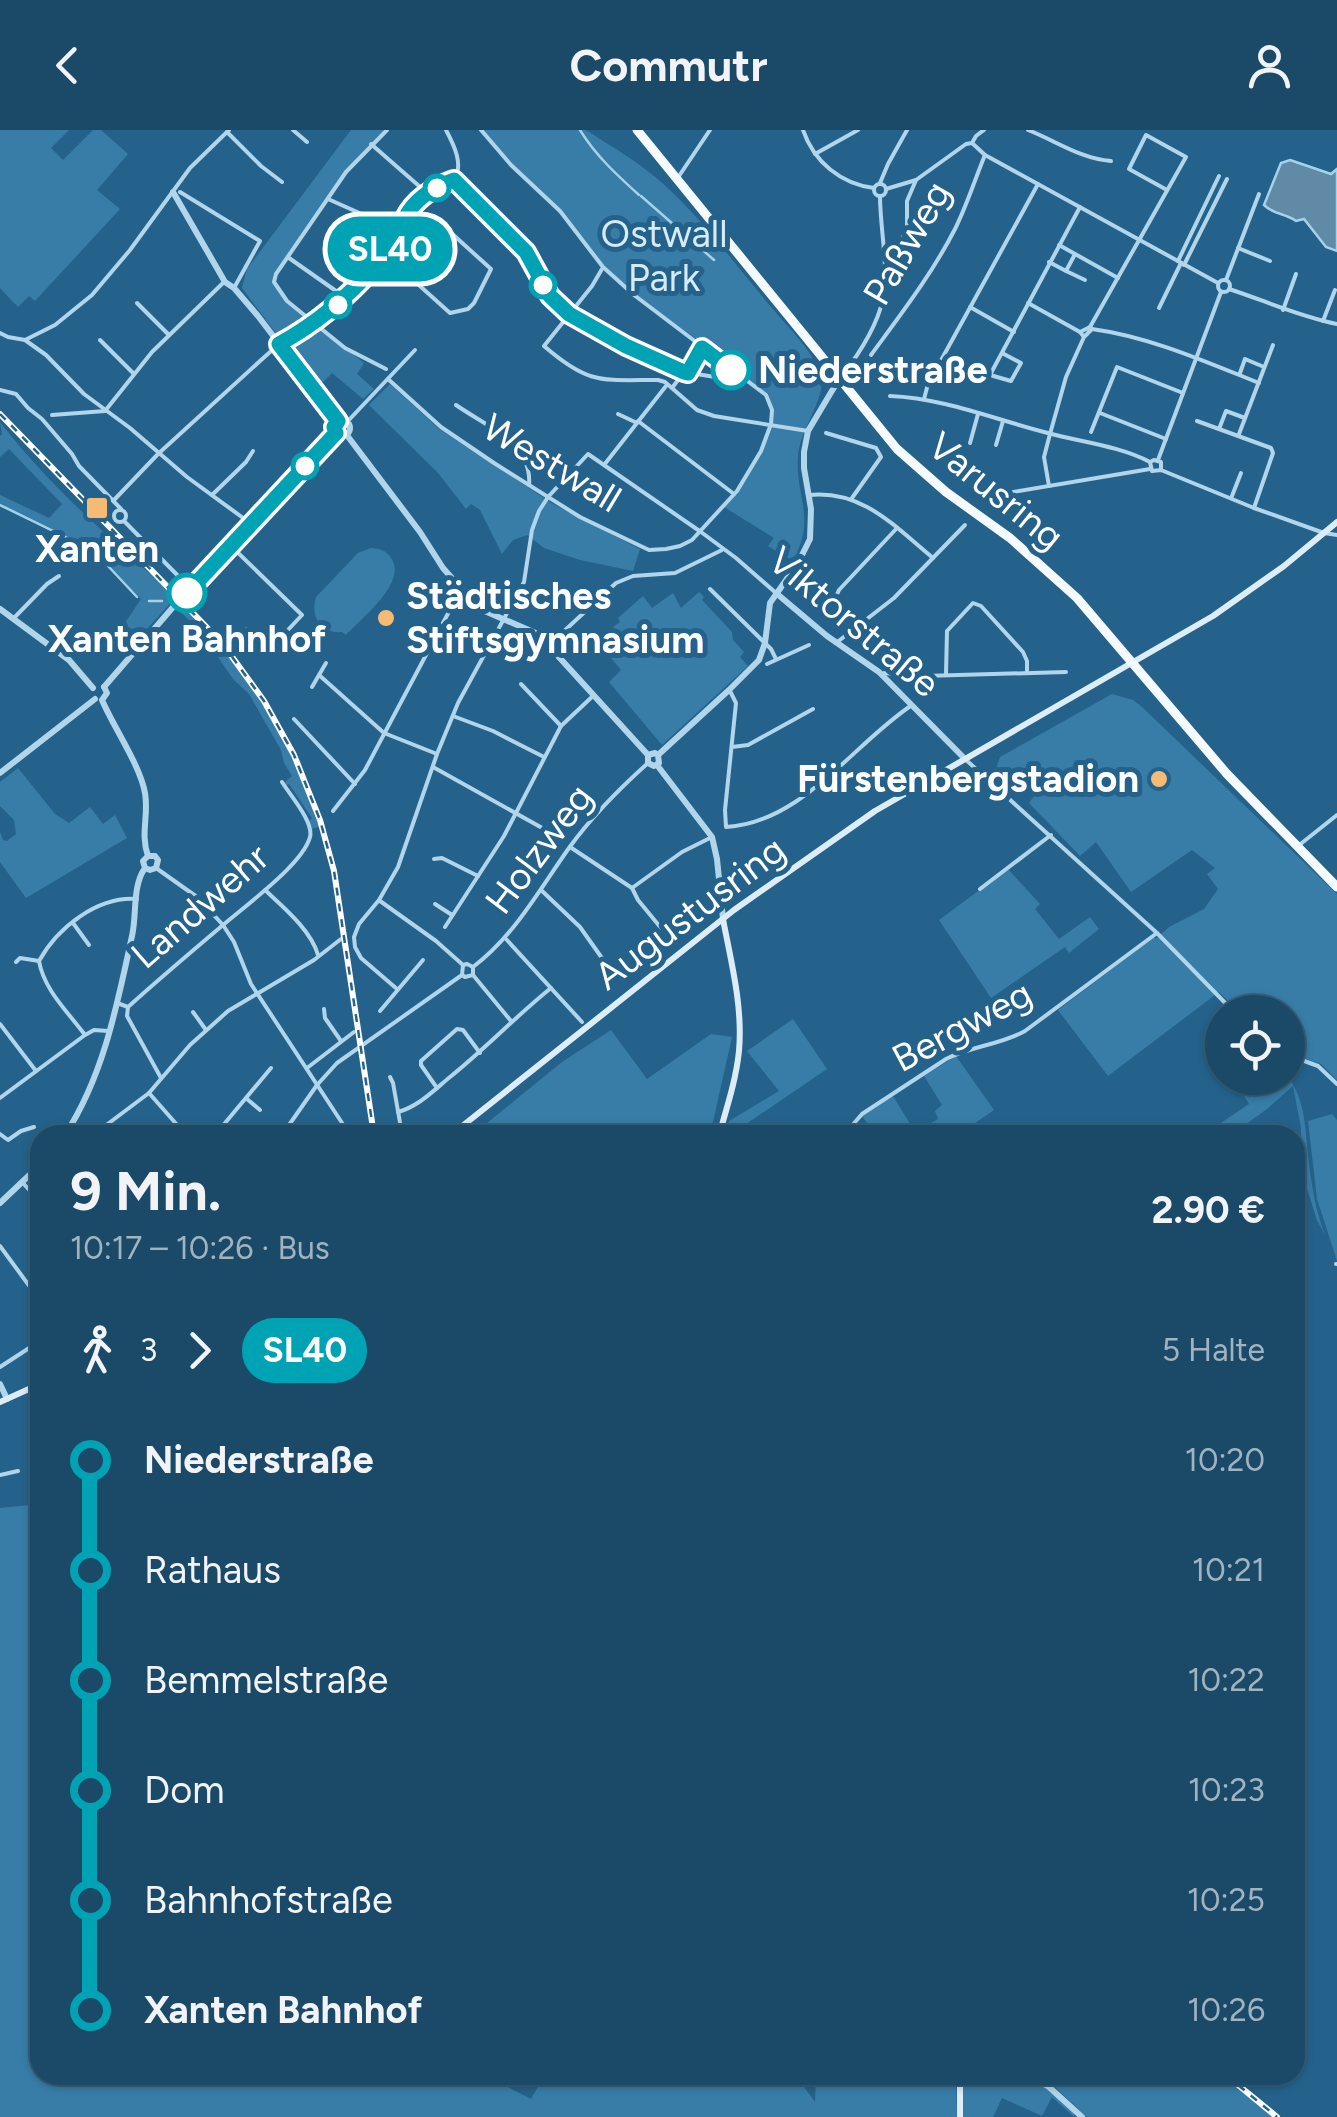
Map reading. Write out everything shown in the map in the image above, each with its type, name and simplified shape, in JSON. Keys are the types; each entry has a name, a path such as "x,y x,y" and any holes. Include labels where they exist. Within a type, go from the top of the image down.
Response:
{"main road":[{"name":"Varusring","path":"637,130 897,450 1025,550 1077,598 1131,664 1296,848 1337,888"},
{"name":"Augustusring","path":"463,1125 723,919 875,811 1242,596 1337,522"},
{"path":"722,1125 734,1082 740,1031 723,919"},
{"path":"4,1401 30,1389"},
{"path":"960,2085 960,2117"}],"street":[{"path":"293,130 307,142"},
{"path":"346,298 289,258 346,172 387,130"},
{"path":"114,500 158,454 279,344 314,324 346,298 398,239 402,221 417,201 454,180 459,167 446,130"},
{"path":"481,130 634,296 766,396 772,410 771,424 761,451 734,494 701,532"},
{"path":"677,179 710,130"},
{"path":"803,130 816,154 842,179 874,188 880,184 907,130"},
{"path":"816,154 858,130"},
{"path":"880,196 886,189 916,180 972,143 984,130"},
{"path":"1028,130 1089,160 1111,162"},
{"path":"25,340 54,325 92,295 176,192 190,168 228,131 282,182"},
{"path":"1049,486 1044,457 1082,335 1091,328 1186,157 1146,136 1129,169 1167,190"},
{"path":"972,143 984,155 1139,241 1218,282 1226,280"},
{"path":"371,144 427,192"},
{"name":"Paßweg","path":"871,355 948,240 984,155"},
{"path":"1159,308 1220,176"},
{"path":"1181,263 1227,179"},
{"path":"454,180 526,252 550,296 569,314 626,346 686,372 740,381"},
{"path":"901,239 906,232 906,205 916,180"},
{"path":"880,184 886,189"},
{"path":"924,399 928,384 1038,184"},
{"path":"874,188 880,196"},
{"path":"176,192 260,242 234,288"},
{"path":"176,192 224,282 234,288 338,421 348,422"},
{"path":"1226,280 1259,194"},
{"path":"651,761 651,753 658,754 758,660 765,643 770,603 798,564 810,539 804,452 808,431 871,330 883,299 880,196"},
{"path":"328,199 410,236 426,252"},
{"path":"1002,353 1021,363 1012,381 990,375 1080,207"},
{"path":"449,232 490,266 468,309 450,313 409,272 449,232"},
{"path":"1059,245 1118,278"},
{"path":"1238,248 1270,261"},
{"path":"1066,270 1075,254"},
{"name":"Westwall","path":"289,258 274,282 287,300 345,348 389,373 441,426 580,517 649,550 680,546 701,532"},
{"path":"1050,262 1084,280"},
{"path":"603,266 592,286 544,346 570,368 596,379 658,380 697,410 714,416 808,431"},
{"path":"1283,310 1296,274"},
{"path":"1226,280 1230,289"},
{"path":"52,415 105,411 169,335 224,282"},
{"path":"1218,282 1221,292"},
{"path":"1221,292 1230,289 1283,310 1337,324"},
{"path":"1324,321 1335,290"},
{"path":"988,500 1150,466 1158,460 1221,292"},
{"path":"137,303 169,335"},
{"path":"1028,304 1082,335"},
{"path":"970,308 1014,332"},
{"path":"468,309 477,316"},
{"path":"1091,328 1144,339 1259,383"},
{"path":"0,333 25,340 46,355 84,394 252,524"},
{"path":"100,340 134,373"},
{"path":"1239,436 1273,345"},
{"path":"604,464 669,386 686,372 702,348"},
{"path":"348,422 389,373 416,350"},
{"path":"1239,375 1245,359 1264,367"},
{"path":"1091,432 1117,367 1183,393"},
{"path":"0,390 16,394 42,419 79,466 126,514 124,521"},
{"path":"890,396 924,399 1087,441 1150,466 1155,472 1161,470 1324,534 1337,535"},
{"path":"456,405 506,437 528,466 529,484"},
{"path":"1219,428 1226,411 1245,418"},
{"path":"1099,413 1166,439"},
{"path":"618,414 638,422 734,494"},
{"path":"970,442 978,414"},
{"path":"338,421 334,427 341,436 350,428 348,422"},
{"path":"996,445 1003,421"},
{"path":"1197,421 1271,448 1254,508"},
{"path":"95,695 99,685 104,686 336,433"},
{"path":"826,433 881,453 852,498"},
{"path":"346,434 460,589 480,609 538,634 594,694 712,837 723,919"},
{"path":"212,495 253,450"},
{"name":"Viktorstraße","path":"548,497 588,454 604,464 724,549 836,643 879,672 966,759"},
{"path":"1158,460 1161,470"},
{"path":"1231,498 1240,473"},
{"path":"808,494 852,498 867,505 933,558"},
{"path":"397,989 364,962 354,944 357,927 398,867 453,716 524,582 532,530 548,497"},
{"path":"121,509 114,518 124,521 191,589"},
{"path":"836,643 884,607 964,525"},
{"path":"834,599 896,528"},
{"path":"230,546 302,615 271,648 247,629"},
{"path":"548,645 616,583 633,576 676,573 724,549"},
{"path":"13,619 58,576"},
{"path":"333,811 355,784 460,589"},
{"path":"710,589 765,643 776,660"},
{"path":"946,676 946,630 973,603 981,606 1023,652 1027,672"},
{"path":"0,610 68,660 95,695 144,790 143,837 148,856"},
{"path":"767,664 809,644"},
{"path":"312,687 326,663"},
{"path":"879,672 906,676 1066,672"},
{"path":"318,675 384,733 437,754"},
{"path":"520,684 561,726"},
{"path":"0,771 95,695 106,693 104,686"},
{"path":"729,690 736,703 724,810 726,828 768,816 804,797 912,704"},
{"path":"445,927 515,814 561,726 594,694"},
{"path":"732,748 748,746 813,708"},
{"path":"453,716 544,756"},
{"path":"294,720 355,784"},
{"path":"966,759 1157,932 1218,995"},
{"name":"Holzweg","path":"473,967 506,939 600,809 651,761"},
{"path":"433,767 553,834"},
{"name":"Landwehr","path":"117,1004 128,1006 295,860 310,834 306,820 282,782"},
{"path":"1296,848 1337,816"},
{"path":"980,889 1051,836"},
{"path":"632,888 682,852 712,837"},
{"path":"570,846 632,888 661,928"},
{"path":"148,856 156,858 156,868"},
{"path":"146,868 143,861 148,856"},
{"path":"434,859 442,858 478,876"},
{"path":"146,868 156,868"},
{"path":"70,1125 96,1076 110,1032 134,926 139,878 146,868"},
{"path":"156,868 198,896 222,925 234,942 256,993 343,1125"},
{"path":"264,890 314,945 318,958"},
{"path":"541,890 580,927 609,968"},
{"path":"86,1034 49,988 40,961 52,942 73,922 110,901 137,899"},
{"path":"379,900 463,965 473,967 473,975 510,1022"},
{"path":"435,904 452,915"},
{"path":"73,922 89,945"},
{"name":"Bergweg","path":"853,1125 862,1114 960,1052 1012,1039 1025,1031 1157,932"},
{"path":"506,939 582,1022"},
{"path":"106,1125 149,1093 206,1030 256,993 342,940"},
{"path":"16,962 20,958 40,961"},
{"path":"380,1010 423,960"},
{"path":"462,975 463,965"},
{"path":"289,1125 317,1084 346,1056 462,975 473,975"},
{"path":"398,1112 411,1108 437,1088 551,988"},
{"path":"128,1006 127,1016 161,1078"},
{"path":"324,1010 341,1041"},
{"path":"193,1012 206,1030"},
{"path":"0,1024 36,1071"},
{"path":"437,1088 422,1061 457,1029 463,1030 480,1053"},
{"path":"0,1098 86,1034 94,1030 110,1032"},
{"path":"307,1068 354,1032"},
{"path":"1305,1061 1318,1066 1337,1084"},
{"path":"224,1125 271,1068"},
{"path":"390,1077 400,1125"},
{"path":"149,1093 177,1125"},
{"path":"246,1099 260,1110"},
{"path":"0,1134 8,1140 30,1128"},
{"path":"0,1203 30,1176"},
{"path":"23,1183 30,1191"},
{"path":"0,1246 30,1286"},
{"path":"0,1366 30,1347"},
{"path":"0,1384 4,1401"},
{"path":"0,1475 18,1471"},
{"path":"1046,2085 1081,2117"}],"green space":[{"path":"0,130 69,130 51,148 63,160 93,130 101,130 128,154 97,190 120,209 35,301 29,296 18,307 0,288"},
{"path":"351,130 387,130 346,172 274,282 287,301 364,363 357,374 374,389 363,399 332,373 317,388 242,288 247,269"},
{"name":"Ostwall Park","path":"481,130 586,130 631,159 686,206 807,349 818,367 822,385 798,456 804,519 793,561 768,546 774,538 724,507 761,451 773,417 767,395 634,295"},
{"path":"390,384 438,428 553,504 640,549 633,571 544,548 527,535 513,540 502,554 480,510 471,504 466,509 438,473 369,405"},
{"path":"0,422 62,492 176,597 126,652 115,638 141,599 93,552 0,506 0,495 49,518 62,504 9,449 0,457"},
{"path":"371,548 382,550 391,558 395,568 388,588 346,635 328,630 316,617 316,597 358,553"},
{"path":"699,592 732,632 733,640 744,652 740,657 748,666 662,745 609,682 621,670 593,636 605,631 611,638 617,633 613,627 620,622 618,618 643,596 652,608 673,593 681,608"},
{"path":"184,605 228,654 265,708 296,765 321,826 312,829 312,818 289,784 285,786 292,776 281,750 249,694 179,610"},
{"path":"1112,694 1142,707 1337,894 1337,1080 1321,1064 1305,1059 1305,995 1219,992 1205,995 1205,1003 1108,1076 1058,1010 1153,938 1204,909 1218,889 1207,874 1215,868 1192,850 1131,892 1096,842 1080,856 1029,803 1045,781 1041,779 1018,792 996,769 1000,757"},
{"path":"18,768 55,814 69,823 90,807 103,824 115,815 127,838 26,898 0,862 0,832 7,841 16,834 14,820 0,806 0,782"},
{"path":"1008,869 1040,904 1035,909 1059,939 1090,917 1099,929 1069,953 1065,947 991,998 939,920"},
{"path":"793,1019 827,1069 745,1125 728,1125 779,1091 747,1051"},
{"path":"611,1030 647,1079 711,1034 732,1037 712,1125 485,1125 562,1062"},
{"path":"956,1056 994,1110 972,1125 927,1125 938,1119 935,1111 942,1105 924,1076"},
{"path":"1243,1095 1283,1095 1245,1125 1218,1125 1249,1104"},
{"path":"1295,1095 1302,1108 1304,1125 1300,1125"},
{"path":"893,1096 911,1125 869,1125 862,1116"},
{"path":"1332,1114 1337,1120 1337,1261 1317,1199 1308,1121"},
{"path":"1305,1131 1313,1191 1325,1235 1305,1182"},
{"path":"30,1505 30,2085 504,2085 531,2099 539,2085 803,2085 815,2102 816,2085 956,2085 957,2117 0,2117 0,1508"},
{"path":"962,2085 1044,2085 1075,2114 1074,2117 1052,2097 1042,2116 1002,2098 993,2117 962,2117"},
{"path":"1051,2085 1235,2085 1275,2117 1087,2117"}],"shaded area":[{"path":"1290,160 1331,174 1337,169 1337,251 1326,247 1304,219 1296,221 1264,205 1281,163"}],"waterway":[{"path":"580,130 600,157 639,195"},
{"path":"641,196 714,260"},
{"path":"0,505 94,551 137,597"},
{"path":"149,601 162,601"}],"railway":[{"path":"0,414 222,643 264,701 294,755 320,820 334,871 372,1125"},
{"path":"1238,2085 1277,2117"}],"bus line":[{"name":"SL40","path":"187,593 336,433 338,421 279,344 314,324 346,298 398,239 402,221 417,201 445,183 454,180 520,245 550,296 569,314 684,372 688,373 702,348 731,370"}],"place":[{"name":"Niederstraße","path":"731,370"},
{"name":"Xanten","path":"97,508"},
{"name":"Xanten Bahnhof","path":"187,593"},
{"name":"Städtisches Stiftsgymnasium","path":"386,618"},
{"name":"Fürstenbergstadion","path":"1159,779"}]}
